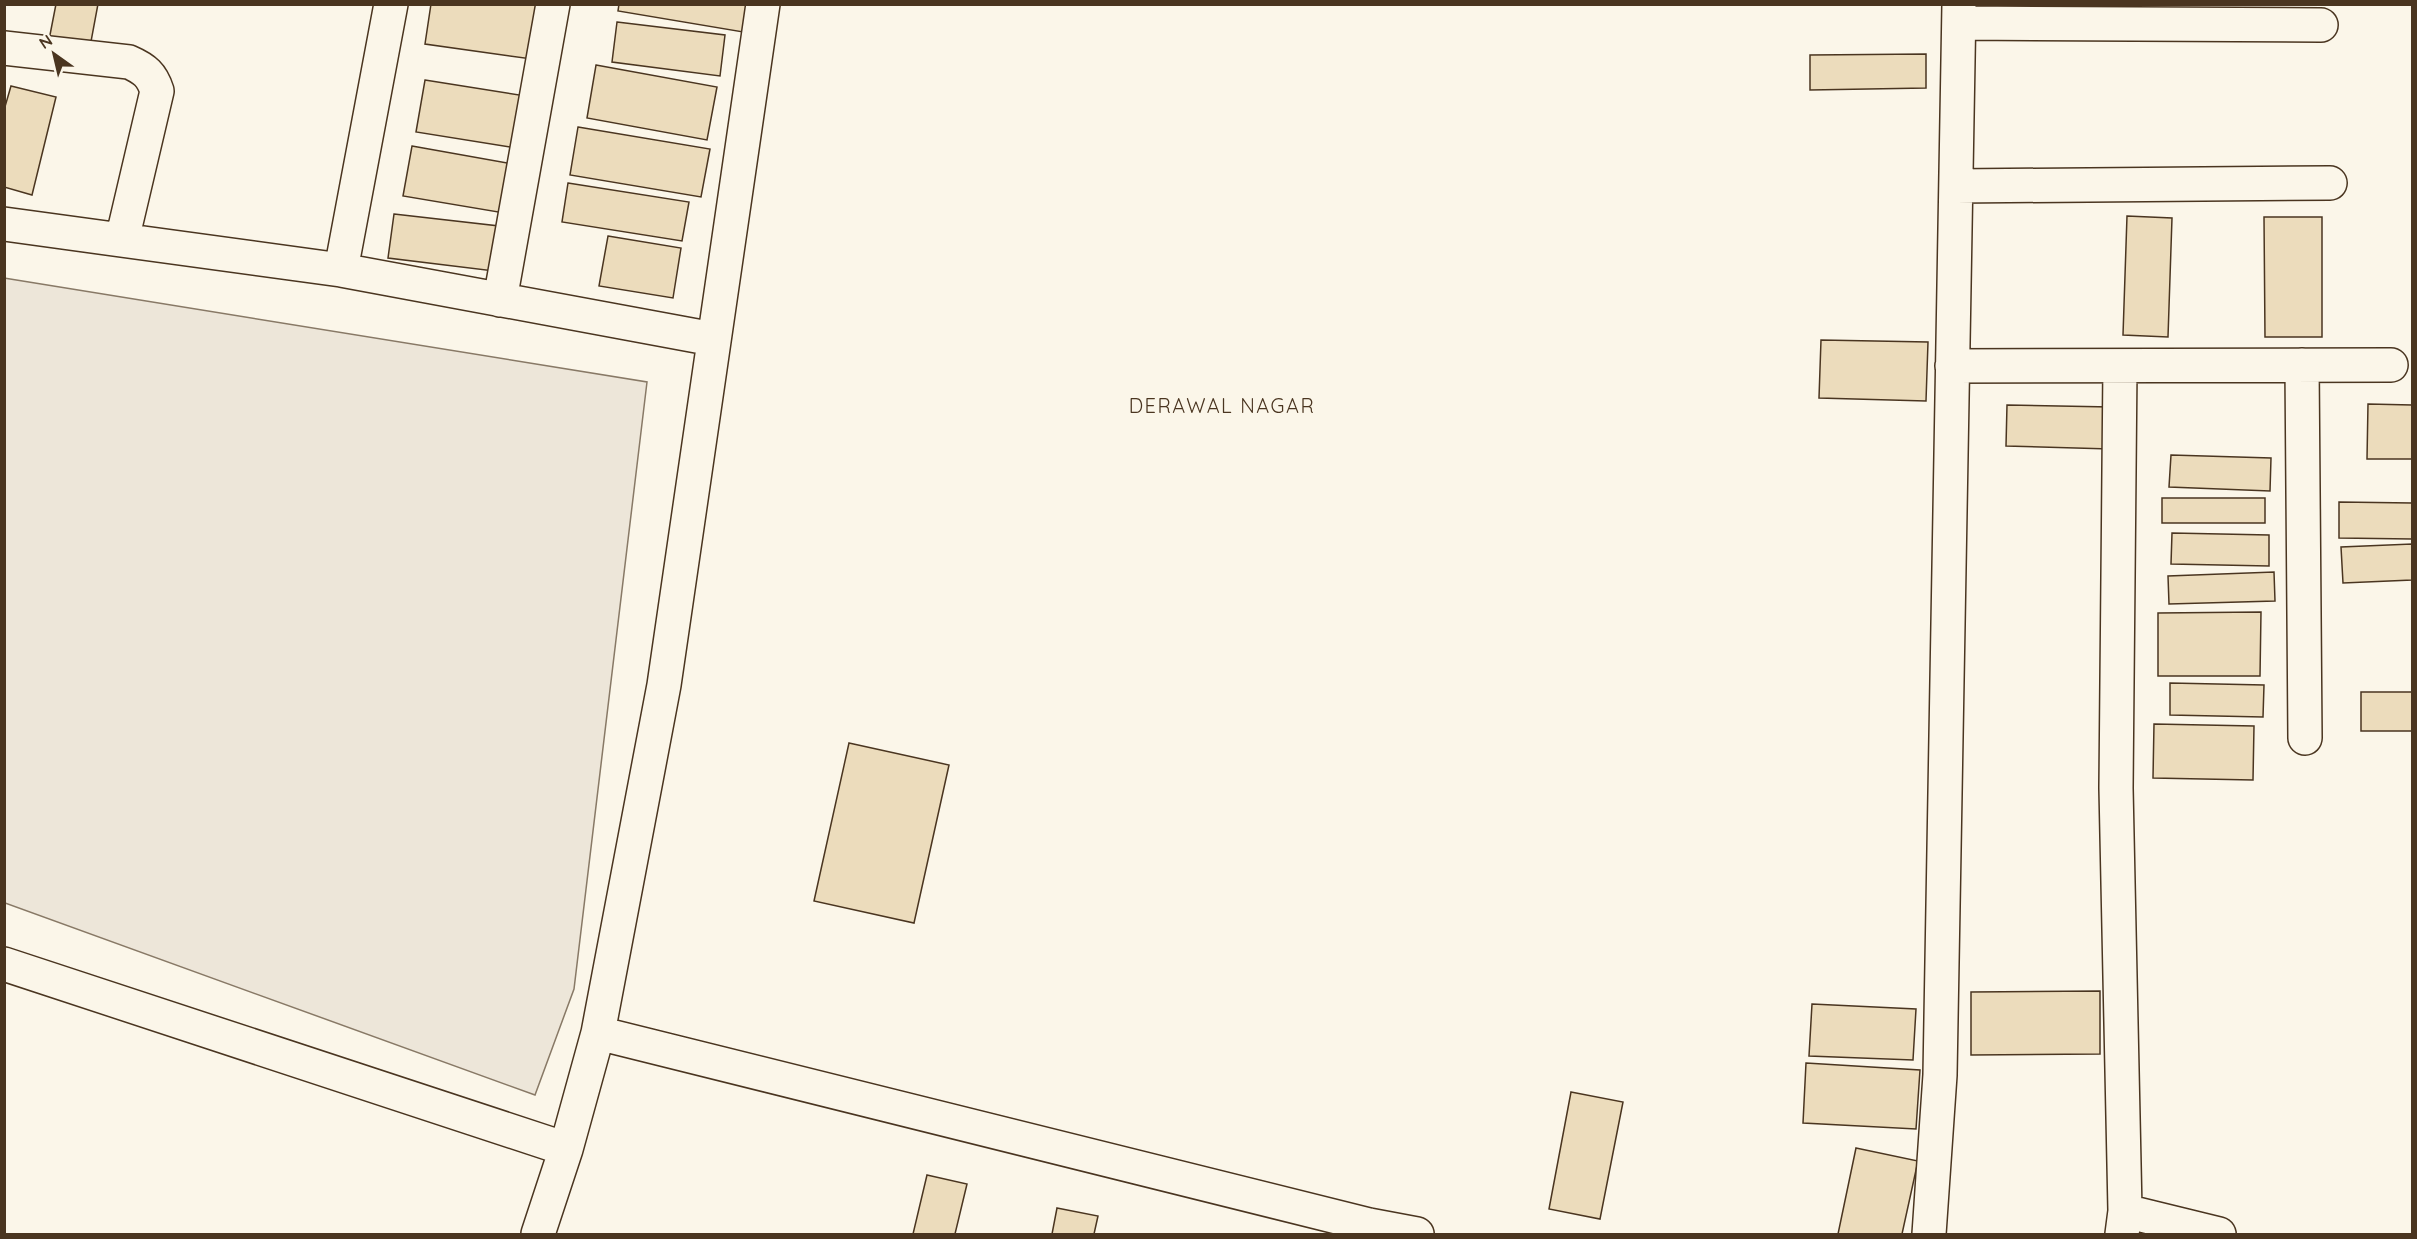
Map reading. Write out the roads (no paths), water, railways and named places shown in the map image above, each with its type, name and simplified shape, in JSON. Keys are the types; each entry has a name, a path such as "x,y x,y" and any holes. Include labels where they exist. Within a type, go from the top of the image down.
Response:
{"street":[{"path":"341,270 392,4"},
{"path":"500,300 553,4"},
{"path":"538,1234 566,1149 598,1033 664,685 763,4"},
{"path":"1929,1234 1940,1075 1959,14 2321,25"},
{"path":"4,48 129,62 144,69 153,77 158,91 122,240"},
{"path":"1956,186 2330,183"},
{"path":"4,224 341,270 713,339"},
{"path":"2302,365 2305,738"},
{"path":"1952,366 2391,365"},
{"path":"2120,366 2116,788 2123,1223 2218,1234"},
{"path":"4,964 566,1149"},
{"path":"598,1033 1368,1230 1417,1234"}],"district":[{"name":"DERAWAL NAGAR","path":"1222,405"}]}
